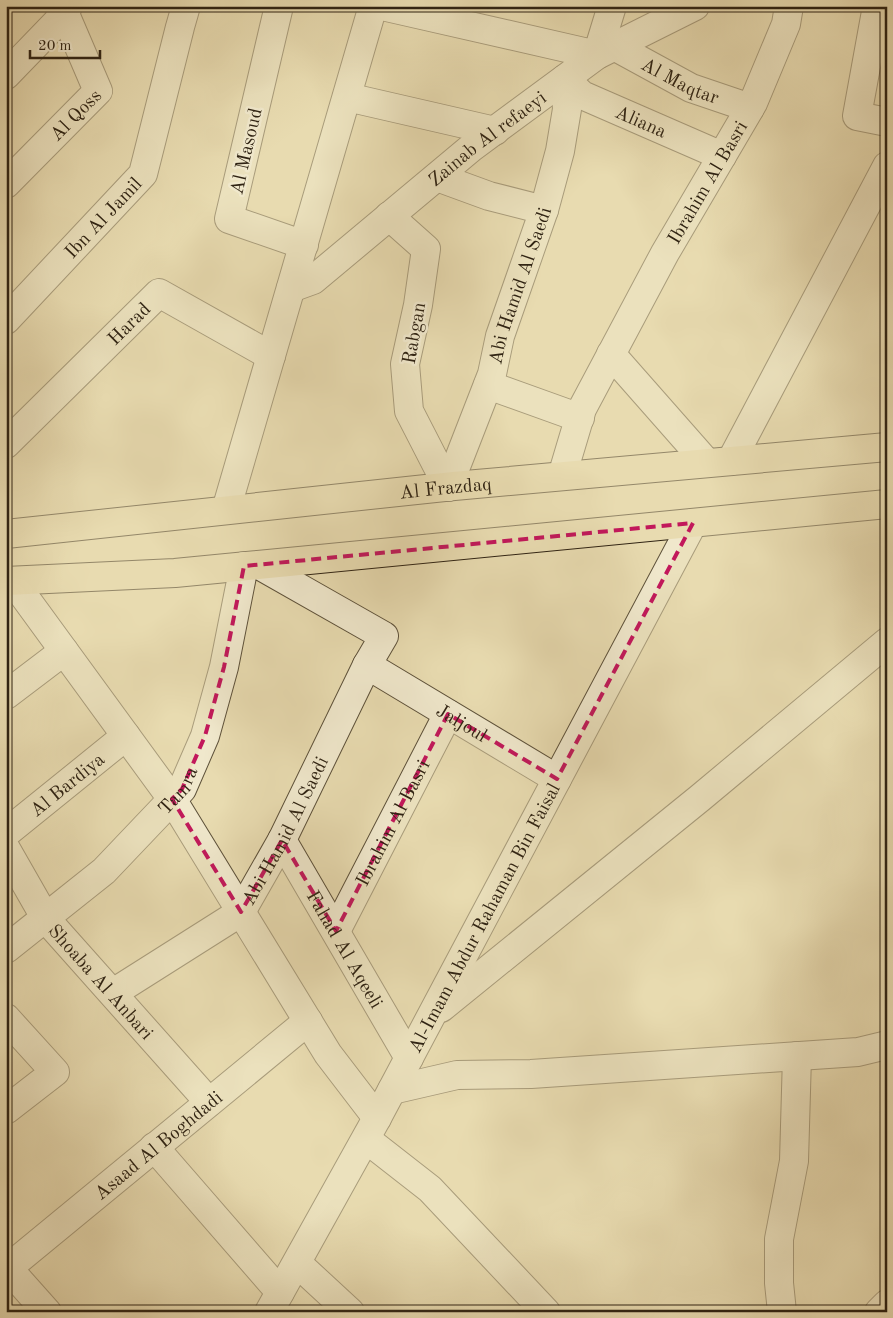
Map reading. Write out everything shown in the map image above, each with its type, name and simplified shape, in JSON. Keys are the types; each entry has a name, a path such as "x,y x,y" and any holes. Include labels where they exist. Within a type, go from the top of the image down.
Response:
{"main road":[{"name":"Al Frazdaq","path":"6,534 448,487 887,447"},
{"path":"10,581 175,573 887,504"}],"street":[{"name":"Ibn Al Jamil","path":"6,320 144,174 186,6"},
{"name":"Al Masoud","path":"279,6 228,219 304,245"},
{"path":"226,510 373,6"},
{"name":"Al Maqtar","path":"382,6 478,17 606,51 691,88 750,108"},
{"path":"606,51 612,6"},
{"name":"Zainab Al refaeyi","path":"291,288 313,280 437,176 565,79 606,51 695,6"},
{"name":"Ibrahim Al Basri","path":"562,476 582,409 664,253 750,108 786,24 789,6"},
{"path":"877,6 858,116 887,122"},
{"path":"6,75 64,9"},
{"name":"Al Qoss","path":"6,184 98,91 64,9"},
{"name":"Aliana","path":"565,79 582,95 722,156"},
{"name":"Abi Hamid Al Saedi","path":"448,487 492,374 500,336 544,210 560,151 567,109 565,79"},
{"path":"347,97 494,131"},
{"path":"437,176 489,196 544,210"},
{"path":"611,354 719,462 883,185"},
{"name":"Rabgan","path":"389,216 426,249 418,306 405,364 409,410 448,487"},
{"name":"Harad","path":"6,444 159,293 271,356"},
{"path":"488,384 580,418"},
{"name":"Al-Imam Abdur Rahaman Bin Faisal","path":"275,1302 392,1090 693,523"},
{"name":"Abi Hamid Al Saedi","path":"113,993 241,912 282,840 367,666 384,636 251,566"},
{"name":"Tamra","path":"6,950 104,871 182,788 205,736 251,566"},
{"path":"10,581 64,651 172,799 328,1054 371,1129 546,1312"},
{"path":"432,1015 700,798 887,642"},
{"path":"6,695 64,651"},
{"name":"Jaljoul","path":"367,666 557,779"},
{"name":"Ibrahim Al Basri","path":"336,931 448,714"},
{"name":"Al Bardiya","path":"6,832 126,736"},
{"name":"Fahad Al Aqeeli","path":"282,840 409,1058"},
{"name":"Shoaba Al Anbari","path":"6,850 46,919 210,1102"},
{"path":"6,1018 55,1072 6,1110"},
{"name":"Asaad Al Boghdadi","path":"7,1267 308,1021"},
{"path":"392,1090 457,1075 531,1074 858,1052 887,1045"},
{"path":"782,1312 779,1283 779,1239 794,1161 797,1056"},
{"path":"154,1147 275,1302"},
{"path":"297,1263 350,1312"},
{"path":"7,1267 47,1312"},
{"path":"880,1312 887,1304"}],"highlighted area":[{"path":"693,523 557,779 448,714 336,931 282,840 241,912 172,799 182,789 205,736 224,667 244,566"}]}
